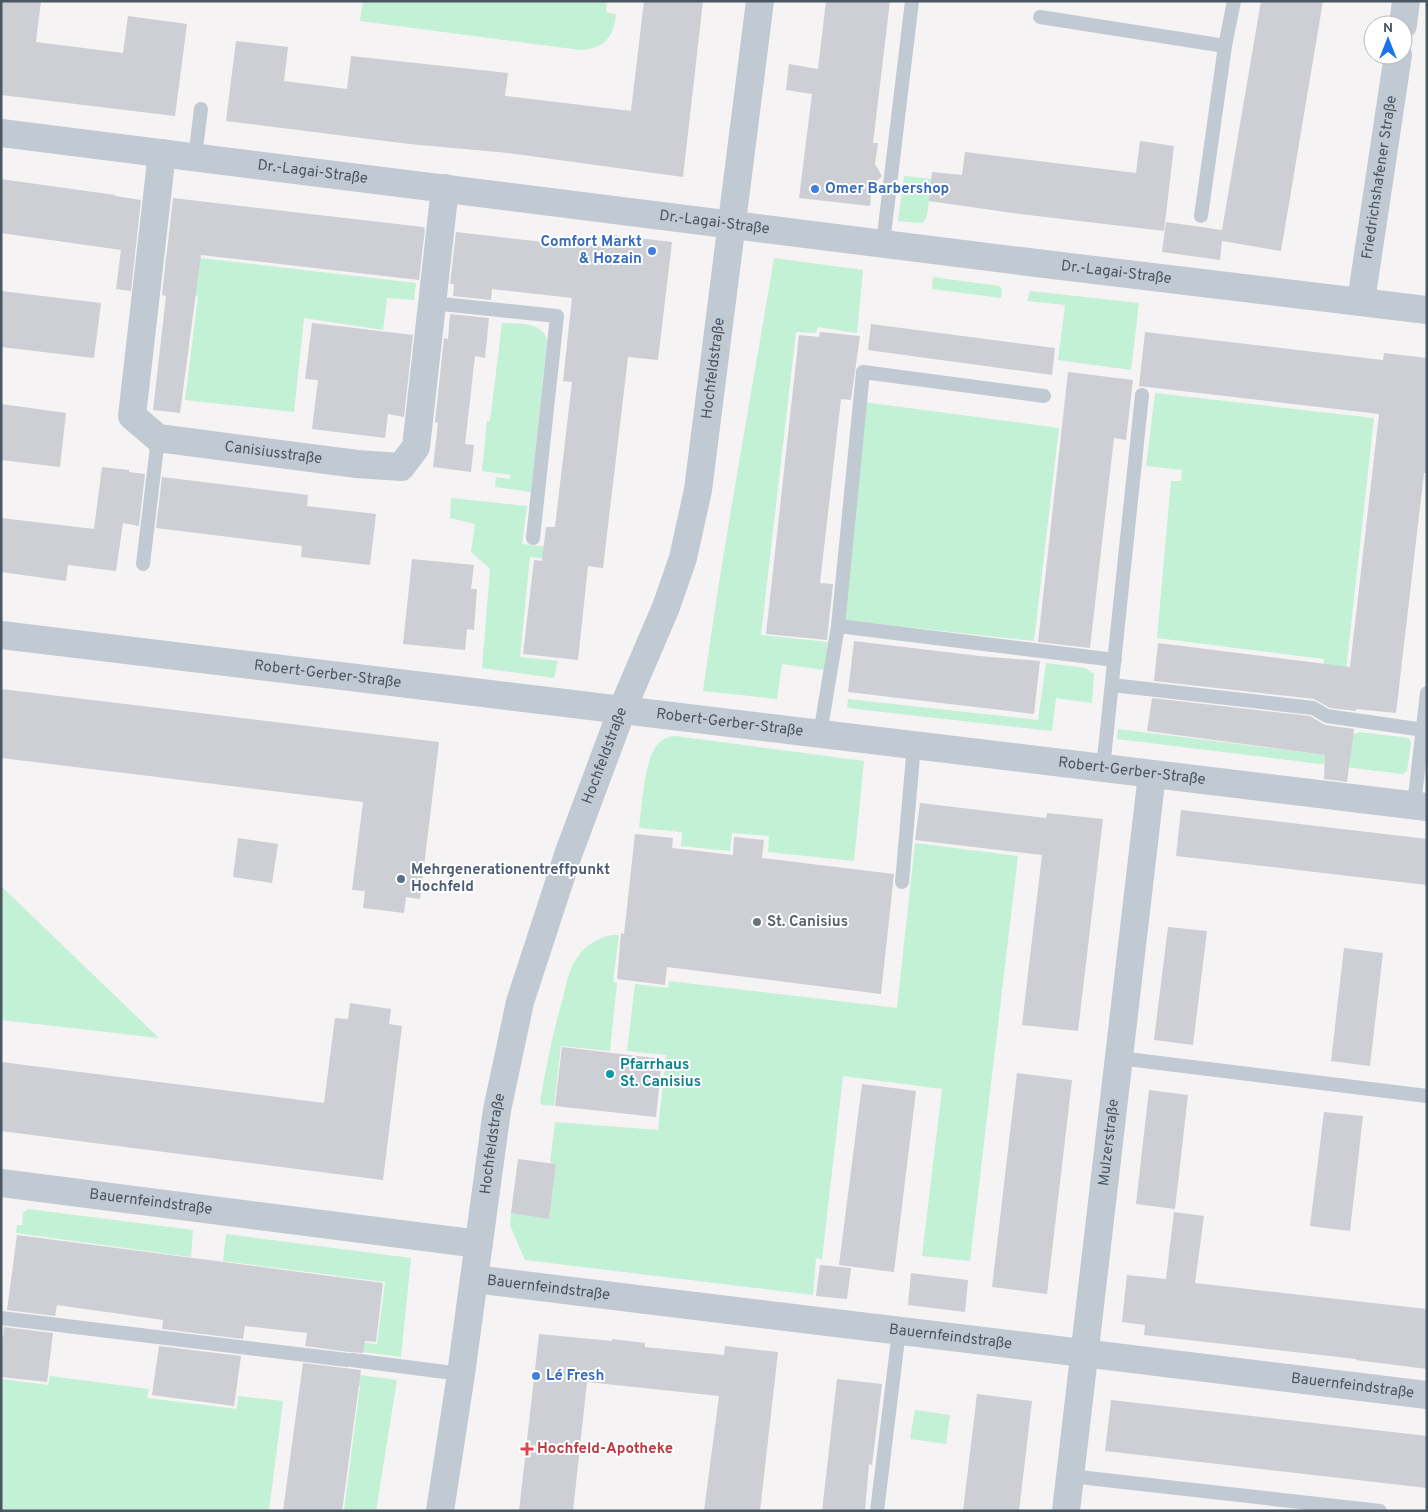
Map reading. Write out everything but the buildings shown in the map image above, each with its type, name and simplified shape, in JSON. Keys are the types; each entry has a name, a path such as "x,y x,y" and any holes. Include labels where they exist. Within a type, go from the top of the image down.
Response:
{"street":[{"name":"Hochfeldstraße","path":"440,1511 461,1374 497,1110 520,1002 569,852 622,710 666,607 683,558 698,490 760,1"},
{"path":"1404,15 1406,1"},
{"name":"Friedrichshafener Straße","path":"1361,301 1396,65"},
{"name":"Dr.-Lagai-Straße","path":"1,133 1020,261 1427,310"},
{"path":"158,438 132,416 162,154"},
{"name":"Canisiusstraße","path":"158,438 357,464 401,467 416,447 446,188"},
{"name":"Robert-Gerber-Straße","path":"1,635 1420,806"},
{"name":"Mulzerstraße","path":"1066,1511 1152,774"},
{"name":"Bauernfeindstraße","path":"1,1183 479,1244"},
{"name":"Bauernfeindstraße","path":"474,1280 1427,1395"}],"lane":[{"path":"883,243 912,1"},
{"path":"1200,216 1225,46 1234,1"},
{"path":"1040,17 1225,46"},
{"path":"195,157 201,109"},
{"path":"432,303 557,316 533,538"},
{"path":"820,734 838,626 863,372 1044,396"},
{"path":"1104,768 1142,395"},
{"path":"143,564 158,438"},
{"path":"838,626 1115,660"},
{"path":"1112,685 1313,708 1326,716 1424,730"},
{"path":"1420,806 1427,693"},
{"path":"902,882 914,745"},
{"path":"1119,1058 1427,1096"},
{"path":"1,1318 461,1374"},
{"path":"877,1511 899,1331"},
{"path":"1070,1476 1380,1511"}],"green space":[{"path":"363,1 607,1 606,11 616,14 613,30 606,41 595,47 580,50 360,21"},
{"path":"904,176 932,179 927,215 924,222 898,221"},
{"path":"166,254 416,283 414,300 387,298 383,330 304,318 294,412 185,400 198,296 163,290"},
{"path":"774,258 863,270 857,333 818,327 816,333 796,332 761,635 828,642 824,670 782,664 777,699 703,691 728,528"},
{"path":"933,277 999,286 1002,289 1001,298 932,289"},
{"path":"1030,291 1139,303 1131,370 1058,360 1065,305 1027,301"},
{"path":"502,323 535,327 540,329 547,340 531,492 495,487 496,477 510,479 510,475 482,471 487,421 490,421"},
{"path":"1155,393 1374,418 1342,707 1321,690 1324,659 1157,638 1171,481 1181,481 1182,470 1146,466"},
{"path":"863,402 1059,428 1034,641 842,620"},
{"path":"451,498 527,506 522,544 549,547 547,559 530,557 520,657 558,661 554,678 482,668 490,569 471,552 475,524 450,518"},
{"path":"1046,663 1085,668 1094,674 1092,703 1056,698 1052,731 847,708 848,699 1038,720"},
{"path":"1118,729 1325,755 1353,734 1359,732 1409,738 1411,743 1407,771 1402,774 1117,739"},
{"path":"675,736 864,761 854,861 768,852 769,836 732,833 730,851 681,846 682,832 639,828 650,758 660,742"},
{"path":"915,843 1018,856 970,1261 922,1256 942,1089 843,1076 822,1259 816,1258 813,1295 525,1260 510,1225 511,1213 549,1218 556,1164 550,1163 555,1122 658,1130 666,1055 627,1051 635,984 668,988 669,981 897,1008"},
{"path":"2,887 159,1038 1,1020"},
{"path":"611,935 619,935 613,982 617,983 610,1051 561,1046 554,1106 542,1105 540,1102 550,1050 573,965 586,948 595,941"},
{"path":"28,1209 193,1230 191,1257 16,1233 17,1225 22,1225 23,1213"},
{"path":"226,1234 411,1258 401,1357 355,1351 356,1342 377,1344 385,1282 223,1261"},
{"path":"351,1374 397,1380 376,1511 344,1511 360,1386 350,1384"},
{"path":"50,1376 149,1389 147,1398 237,1409 238,1396 283,1401 269,1511 1,1511 1,1379 48,1385"},
{"path":"915,1410 950,1415 946,1444 910,1439"}],"place":[{"name":"Omer Barbershop","path":"815,189"},
{"name":"Comfort Markt & Hozain","path":"652,251"},
{"name":"Mehrgenerationentreffpunkt Hochfeld","path":"401,879"},
{"name":"St. Canisius","path":"757,922"},
{"name":"Pfarrhaus St. Canisius","path":"610,1074"},
{"name":"Lé Fresh","path":"536,1376"},
{"name":"Hochfeld-Apotheke","path":"527,1449"}]}
